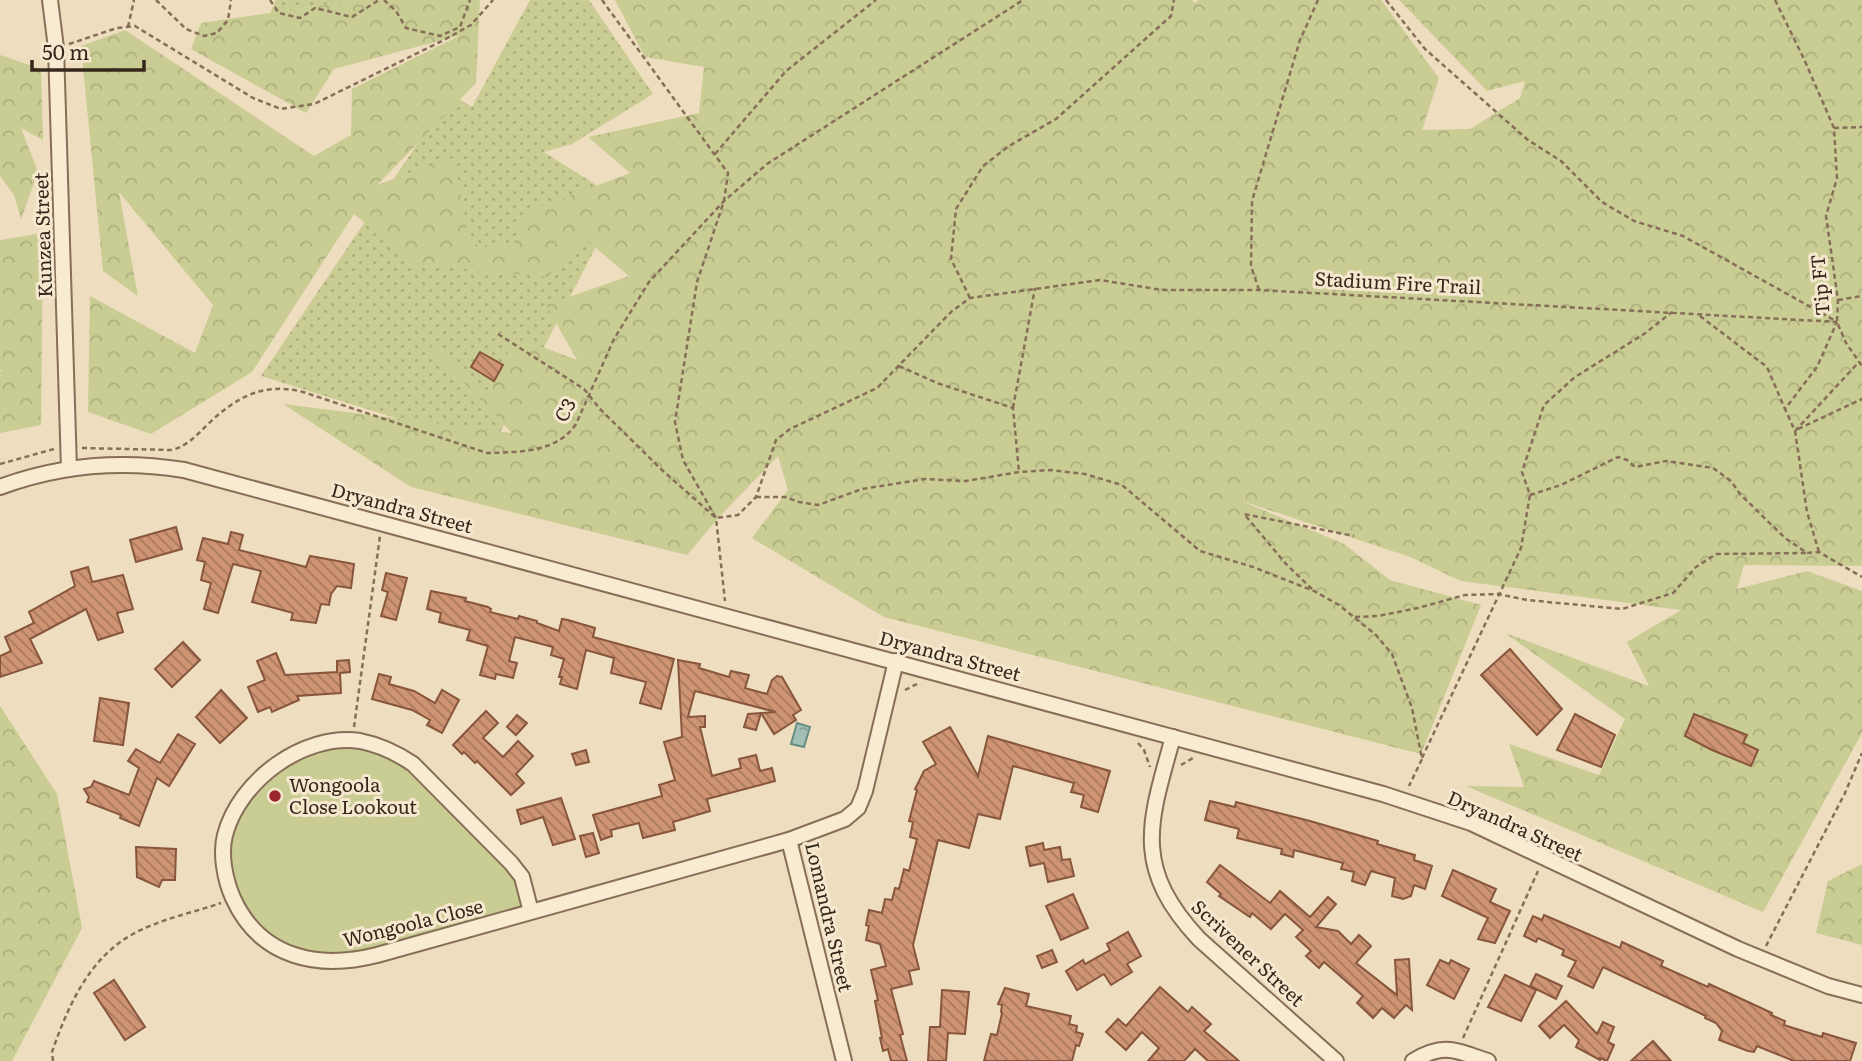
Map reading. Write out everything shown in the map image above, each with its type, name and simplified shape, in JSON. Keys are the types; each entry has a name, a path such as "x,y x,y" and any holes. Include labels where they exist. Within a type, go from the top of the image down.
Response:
{"street":[{"name":"Kunzea Street","path":"50,0 56,48 69,469"},
{"name":"Dryandra Street","path":"0,486 69,469 154,465 184,470 896,661 1404,801 1471,823 1609,890 1760,958 1828,986 1862,995"},
{"name":"Lomandra Street","path":"844,1061 789,840 845,819 858,808 865,791 896,661"},
{"name":"Scrivener Street","path":"1173,737 1153,808 1153,864 1162,890 1178,917 1199,939 1336,1061"},
{"name":"Wongoola Close","path":"531,912 522,877 511,863 413,764 378,746 352,741 316,746 296,754 263,775 248,791 233,813 225,836 224,862 229,888 239,911 268,942 294,955 323,961 360,959 531,912 789,840"},
{"path":"1413,1061 1440,1049 1460,1051 1488,1061"}],"path":[{"path":"128,27 134,0"},
{"path":"156,0 186,29 204,36 217,33 228,20 231,0"},
{"path":"271,0 279,13 300,18 315,8 352,17 381,0 396,11 406,28 440,36 460,27 470,0"},
{"path":"56,48 117,28 135,26 253,98 281,109 314,104 442,41 471,25 493,0"},
{"path":"602,0 727,173 724,201 697,282 675,422 683,460 716,518 726,615"},
{"path":"715,154 786,71 876,0"},
{"name":"C3","path":"0,464 68,448 172,450 191,441 239,398 275,388 300,391 487,453 549,446 562,440 576,424 614,339 649,282 724,201 768,164 1023,0"},
{"path":"498,334 538,358 590,395 600,409 662,470 716,518 738,515 757,497 776,440 790,429 877,388 951,312 970,298 951,259 956,209 984,166 1009,146 1056,119 1171,16 1174,0"},
{"path":"1259,290 1251,266 1252,201 1300,40 1318,0"},
{"path":"1386,0 1425,49 1528,140 1562,161 1602,202 1633,221 1683,236 1837,322 1817,367 1784,409"},
{"name":"Tip FT","path":"1775,0 1834,128 1837,178 1826,216 1838,300 1837,322 1846,343 1862,366"},
{"path":"1834,128 1862,127"},
{"name":"Stadium Fire Trail","path":"970,298 1100,280 1162,290 1259,290 1837,322"},
{"path":"1019,472 1013,408 1035,288"},
{"path":"1838,300 1862,296"},
{"path":"1404,801 1521,548 1530,495 1522,472 1544,405 1575,377 1644,334 1672,312"},
{"path":"1699,315 1767,367 1795,431 1807,512 1819,552"},
{"path":"1795,431 1859,362"},
{"path":"899,366 937,383 1013,408"},
{"path":"1795,431 1862,399"},
{"path":"1530,495 1562,485 1618,457 1635,467 1666,461 1713,468 1731,481 1740,494 1785,538 1807,553"},
{"path":"757,497 785,497 818,505 862,489 925,479 966,481 1050,470 1085,474 1122,485 1200,551 1253,567 1314,591 1339,605 1377,635 1392,654 1412,708 1422,759"},
{"path":"1314,591 1286,564 1244,514 1354,536"},
{"path":"352,741 380,533"},
{"path":"1355,617 1391,614 1465,595 1498,594 1527,600 1622,609 1673,593 1696,567 1716,554 1819,552 1862,577"},
{"path":"888,694 902,696 908,688 919,683"},
{"path":"1132,738 1144,750 1148,767"},
{"path":"1760,958 1845,793 1862,753"},
{"path":"1174,773 1182,763 1196,758"},
{"path":"1460,1051 1464,1036 1539,868"},
{"path":"53,1061 52,1052 77,993 89,972 118,944 148,927 234,899"}],"green space":[{"path":"276,0 360,0 270,13"},
{"path":"360,0 480,0 476,83 377,185 454,158 470,244 513,247 523,213 630,173 588,137 699,113 704,67 645,57 615,0 1192,0 1195,3 1198,0 1381,0 1439,78 1422,130 1470,129 1520,98 1525,81 1487,91 1399,0 1862,0 1862,566 1744,565 1737,589 1807,571 1862,591 1862,733 1763,912 1466,786 1524,787 1509,744 1599,775 1625,719 1505,633 1649,686 1627,642 1681,610 1461,581 1410,557 1239,500 1344,544 1390,580 1481,605 1421,754 884,617 752,538 788,490 778,456 687,555 411,487 283,404 512,433 426,343 488,391 516,337 577,360 546,305 629,276 583,237 548,277 415,264 354,214 252,372 151,434 88,412 90,296 195,353 213,305 119,192 138,296 103,271 81,46 125,30 314,156 351,135 352,89 461,35 334,69 306,113 191,49 201,23"},
{"path":"530,0 589,0 653,94 572,144 544,152 620,200 492,448 261,376 451,94 472,107"},
{"path":"0,55 41,69 43,140 21,128 38,172 21,219 14,195 0,176"},
{"path":"43,233 41,425 0,433 0,240"},
{"path":"0,706 57,794 82,928 12,1061 0,1061"},
{"path":"337,741 396,753 511,863 531,912 377,955 304,958 252,927 224,862 233,813 263,775"},
{"path":"1862,864 1862,945 1816,933 1828,881"}],"water":[{"path":"797,723 810,727 804,747 791,744"}],"building":[{"path":"480,352 503,365 494,381 471,367"},
{"path":"176,527 182,549 136,562 130,540"},
{"path":"231,532 243,535 239,550 306,567 310,556 354,564 351,588 337,586 331,594 329,605 321,604 316,623 291,620 293,613 252,602 261,571 233,564 218,613 204,609 211,583 201,580 205,562 197,560 203,538 228,544"},
{"path":"88,567 92,582 123,575 133,609 117,613 123,632 98,640 86,609 30,639 42,663 0,677 0,656 11,651 5,637 34,623 29,612 75,586 71,572"},
{"path":"386,573 407,578 396,620 381,616 388,592 382,590"},
{"path":"431,591 466,598 465,601 488,607 490,612 518,619 519,616 559,631 562,619 568,620 595,628 593,637 674,659 661,709 640,703 646,682 611,673 614,658 586,650 577,689 560,684 564,659 551,655 553,647 515,637 509,661 517,663 513,678 496,674 495,679 480,675 488,646 467,640 470,630 439,622 441,613 427,609"},
{"path":"183,642 200,660 172,687 155,669"},
{"path":"1510,649 1562,709 1537,735 1481,675"},
{"path":"276,653 285,675 337,672 337,661 349,660 350,672 340,673 341,693 297,696 299,700 272,712 270,707 258,712 248,687 265,680 257,661"},
{"path":"678,660 700,664 699,668 729,677 731,671 749,675 745,688 767,694 772,680 777,676 782,677 801,710 793,715 796,720 774,734 761,713 776,712 695,691 688,717 705,716 705,727 700,727 712,776 741,768 739,759 756,755 760,771 772,768 775,781 707,799 710,811 673,822 675,830 643,838 639,823 611,830 612,836 601,840 593,815 662,796 659,785 675,780 664,742 682,737"},
{"path":"379,674 391,677 389,684 414,691 435,703 442,690 459,700 442,733 427,725 430,720 412,710 372,699"},
{"path":"221,690 247,718 220,743 196,717"},
{"path":"100,698 129,703 123,745 94,741"},
{"path":"486,711 498,723 483,738 503,757 518,741 533,756 516,774 524,783 511,795 477,761 475,763 453,745"},
{"path":"761,713 756,730 744,727 748,714"},
{"path":"1575,714 1615,735 1601,767 1557,750"},
{"path":"1694,714 1747,735 1743,743 1758,750 1751,766 1685,736"},
{"path":"517,715 527,723 516,735 507,727"},
{"path":"950,727 978,776 988,736 1110,771 1098,812 1081,807 1084,795 1071,792 1074,783 1013,766 1000,819 978,814 969,848 938,840 913,945 919,969 909,971 912,984 891,989 907,1061 891,1061 888,1049 883,1051 880,1038 875,1001 878,1000 871,970 886,966 880,944 866,940 869,926 866,925 869,910 882,913 885,899 892,900 895,888 899,889 904,869 909,871 917,839 910,837 913,822 909,821 917,790 915,789 924,771 936,764 923,742"},
{"path":"178,734 195,744 169,786 157,778 139,826 120,818 121,815 87,802 89,797 84,789 91,787 94,781 129,795 139,768 128,761 136,749 160,763"},
{"path":"586,750 589,762 576,765 572,754"},
{"path":"561,798 575,839 553,845 543,817 521,824 517,810"},
{"path":"1210,801 1235,807 1236,802 1310,821 1415,855 1414,860 1432,866 1425,889 1414,885 1411,896 1403,899 1392,896 1395,878 1371,871 1365,885 1352,881 1354,872 1341,869 1343,863 1294,850 1293,857 1281,854 1282,849 1237,838 1239,829 1205,820"},
{"path":"593,833 599,853 586,857 580,836"},
{"path":"1043,843 1044,850 1060,847 1062,860 1070,859 1074,876 1048,882 1044,863 1030,866 1026,847"},
{"path":"136,847 176,849 175,880 162,880 159,887 137,877"},
{"path":"1220,865 1270,903 1280,891 1310,917 1328,897 1336,904 1316,927 1338,931 1351,944 1359,935 1371,946 1356,963 1397,995 1395,960 1409,959 1412,1010 1406,1005 1394,1018 1382,1008 1373,1018 1357,1003 1363,996 1324,962 1319,968 1306,956 1311,951 1296,937 1303,930 1285,914 1271,929 1252,913 1250,917 1219,896 1221,894 1207,882"},
{"path":"1453,870 1496,889 1490,902 1510,911 1495,943 1478,939 1488,918 1442,896"},
{"path":"1073,894 1088,928 1061,940 1046,906"},
{"path":"1544,915 1620,948 1622,942 1663,961 1661,966 1708,987 1709,984 1772,1013 1771,1015 1785,1021 1784,1025 1822,1037 1823,1033 1856,1043 1850,1061 1794,1061 1757,1046 1754,1052 1719,1040 1722,1031 1716,1023 1705,1018 1706,1016 1603,967 1593,988 1568,976 1576,961 1562,955 1564,950 1538,938 1536,942 1524,936 1533,916 1542,920"},
{"path":"1128,932 1141,956 1127,964 1132,972 1111,985 1104,974 1077,990 1066,971 1083,960 1085,964 1110,950 1107,944"},
{"path":"1052,950 1057,962 1042,968 1037,956"},
{"path":"1440,960 1449,964 1451,960 1469,969 1454,999 1427,985"},
{"path":"1536,974 1562,986 1556,999 1530,986"},
{"path":"1505,975 1536,990 1521,1021 1488,1007"},
{"path":"114,980 145,1027 125,1040 94,993"},
{"path":"1160,987 1188,1012 1192,1007 1211,1024 1204,1031 1239,1061 1208,1061 1195,1049 1184,1061 1148,1061 1159,1048 1142,1032 1126,1050 1106,1032 1118,1019 1126,1026"},
{"path":"1005,988 1029,994 1026,1006 1071,1016 1069,1024 1077,1026 1076,1032 1083,1034 1079,1046 1076,1045 1072,1061 984,1061 991,1034 997,1035 1002,1013 1002,1005 998,1004"},
{"path":"942,990 969,992 965,1034 948,1033 946,1061 928,1061 930,1027 940,1027"},
{"path":"1566,1001 1597,1034 1603,1022 1614,1027 1608,1042 1614,1045 1607,1061 1576,1047 1579,1040 1564,1025 1550,1038 1539,1026"},
{"path":"1653,1041 1671,1061 1631,1061"}],"place":[{"name":"Wongoola Close Lookout","path":"275,796"}]}
